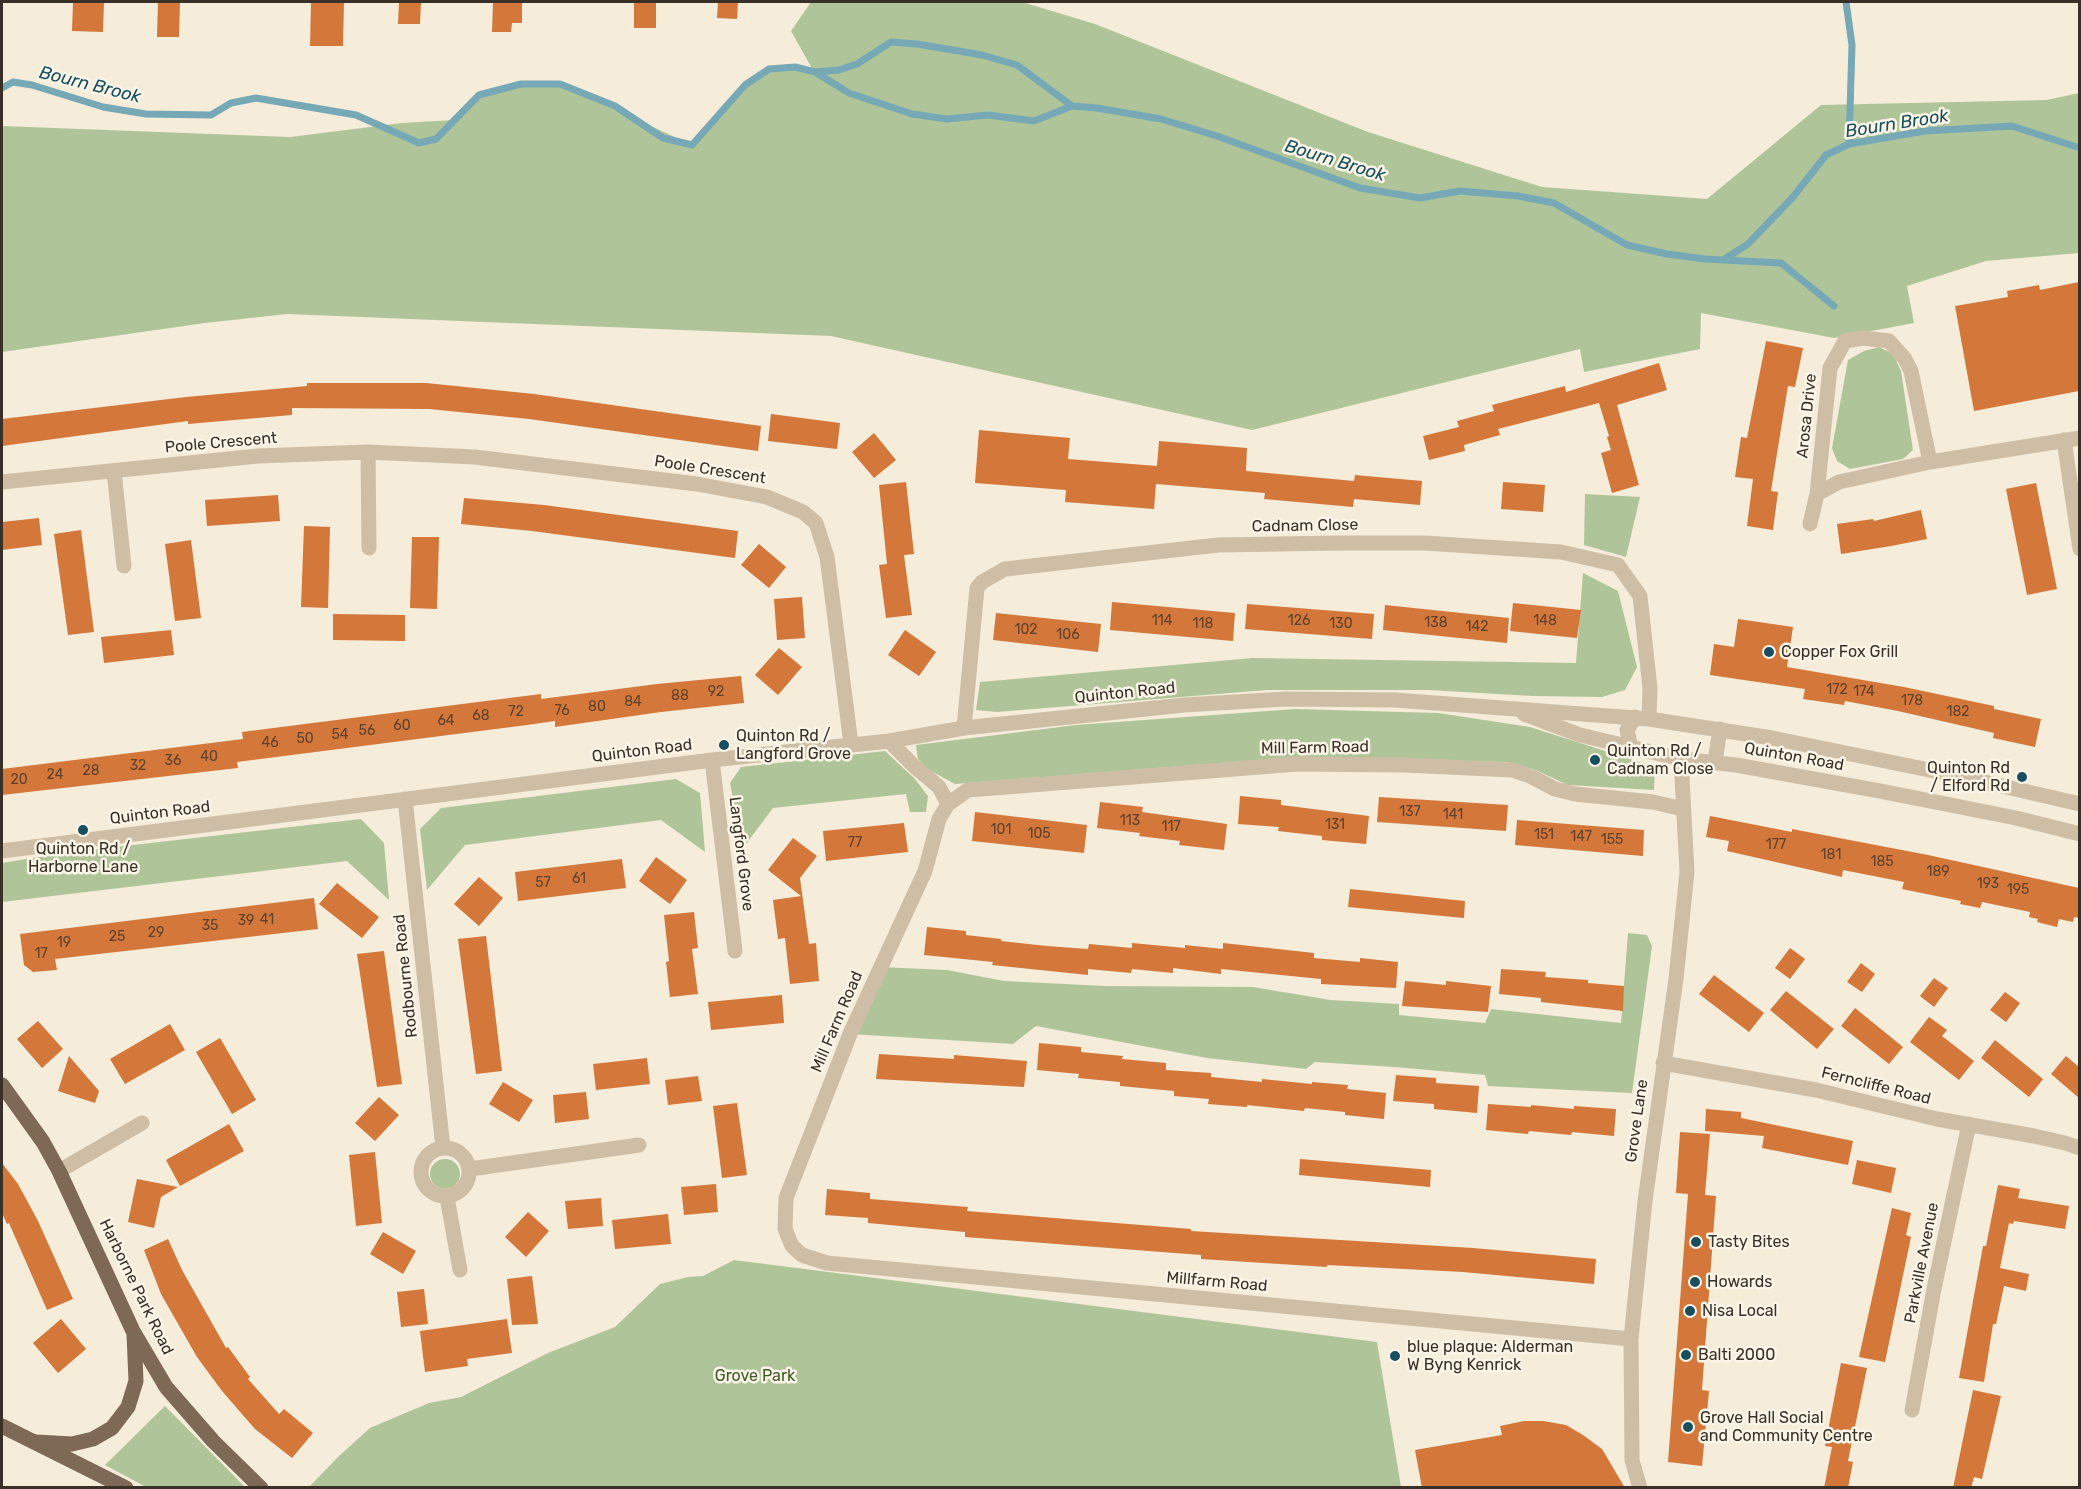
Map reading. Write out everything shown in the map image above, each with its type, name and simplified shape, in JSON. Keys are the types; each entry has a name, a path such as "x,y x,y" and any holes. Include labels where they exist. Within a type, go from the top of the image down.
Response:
{"main road":[{"name":"Harborne Park Road","path":"2,1085 43,1142 59,1171 133,1330 166,1387 213,1441 261,1488"},
{"path":"36,1442 72,1444 93,1439 112,1428 128,1407 136,1381 133,1330"},
{"path":"2,1426 126,1488"}],"street":[{"name":"Arosa Drive","path":"1810,524 1817,494 1830,368 1845,341 1863,338 1889,341 1905,359 1911,371 1930,462"},
{"path":"1817,494 1839,482 1930,462 1979,456 2072,439 2079,549"},
{"path":"368,452 369,548"},
{"name":"Poole Crescent","path":"2,483 258,456 368,452 475,457 697,484 767,497 803,512 816,523 827,557 851,744"},
{"path":"114,471 124,566"},
{"name":"Cadnam Close","path":"964,728 977,588 982,582 1005,569 1218,545 1341,543 1425,543 1561,552 1618,565 1640,596 1650,688 1642,718"},
{"name":"Quinton Road","path":"2,851 711,760 889,741 964,728 1184,705 1286,699 1395,700 1642,718 1772,738 1954,775 2079,804"},
{"name":"Quinton Road","path":"1504,707 1580,735 1681,759 1715,762 1880,791 2016,818 2079,834"},
{"path":"1631,747 1627,730 1642,718"},
{"path":"1715,762 1720,729"},
{"path":"889,741 939,787 948,804"},
{"name":"Grove Lane","path":"1640,1488 1632,1460 1630,1340 1645,1202 1676,979 1687,872 1681,759"},
{"name":"Langford Grove","path":"711,760 735,951"},
{"name":"Mill Farm Road","path":"802,1256 792,1246 785,1228 786,1198 850,1034 925,871 939,819 948,804 968,790 1298,764 1404,765 1512,770 1555,789 1575,794 1653,802 1683,809"},
{"name":"Rodbourne Road","path":"405,799 443,1148"},
{"name":"Ferncliffe Road","path":"1663,1063 1816,1090 1937,1119 2034,1136 2065,1143 2079,1149"},
{"path":"59,1171 142,1122"},
{"name":"Parkville Avenue","path":"1912,1410 1934,1289 1969,1124"},
{"path":"470,1169 639,1145"},
{"path":"443,1148 457,1151 468,1162 470,1169 470,1177 462,1191 447,1197 428,1189 422,1177 422,1164 426,1158 436,1149 443,1148"},
{"path":"447,1197 460,1270"},
{"name":"Millfarm Road","path":"802,1256 838,1264 1630,1340"}],"green space":[{"path":"811,2 1022,2 1095,24 1368,132 1542,187 1707,199 1821,105 2047,100 2079,93 2079,253 1986,261 1907,286 1914,323 1834,338 1701,313 1700,349 1584,372 1580,349 1252,430 831,336 287,314 205,323 2,352 2,126 290,137 402,123 455,120 479,95 521,84 560,84 692,145 745,85 769,69 795,67 814,72 791,31"},
{"path":"1879,347 1893,354 1901,371 1913,450 1903,459 1850,469 1837,461 1832,448 1848,360 1864,351"},
{"path":"1585,494 1640,497 1626,557 1584,545"},
{"path":"1583,573 1618,591 1637,667 1625,690 1602,697 1532,696 1429,690 1267,690 997,712 976,710 980,682 1253,658 1576,663"},
{"path":"1295,709 1438,713 1530,727 1655,767 1654,790 1568,785 1533,769 1506,762 1299,759 955,784 929,770 918,759 916,745 1076,725"},
{"path":"885,751 914,778 928,796 926,812 910,812 906,794 773,808 743,848 730,783 741,767"},
{"path":"676,779 700,793 705,852 661,820 465,845 427,890 420,829 441,808"},
{"path":"361,819 384,843 389,900 347,861 2,902 2,863 63,853"},
{"path":"1628,933 1647,935 1652,946 1632,1093 1488,1086 1485,1075 1394,1067 1315,1062 1306,1069 1207,1058 1036,1026 1013,1044 850,1034 880,967 947,970 1004,981 1105,986 1253,987 1331,1000 1399,1004 1399,1015 1485,1023 1491,1009 1621,1023"},
{"path":"445,1159 456,1163 460,1174 456,1185 445,1189 434,1185 430,1174 434,1163"},
{"name":"Grove Park","path":"734,1260 1377,1342 1401,1487 309,1487 370,1428 429,1403 461,1397 548,1353 615,1327 660,1284 703,1276"},
{"path":"165,1406 245,1487 146,1487 105,1465"}],"building":[{"path":"73,2 104,2 103,32 72,31"},
{"path":"158,2 180,2 179,37 157,37"},
{"path":"311,2 344,2 343,46 310,46"},
{"path":"399,2 421,2 420,24 398,24"},
{"path":"493,2 522,2 522,23 512,23 511,32 492,32"},
{"path":"634,2 656,2 656,28 634,28"},
{"path":"718,2 738,2 737,19 717,18"},
{"path":"2079,282 2079,391 1974,411 1955,306 2008,297 2007,291 2039,285 2040,290"},
{"path":"1766,341 1803,348 1795,387 1788,386 1771,491 1778,492 1773,530 1747,526 1753,479 1735,477 1741,437 1747,438"},
{"path":"1659,363 1667,390 1617,405 1639,485 1612,493 1601,453 1611,450 1607,437 1609,436 1599,403 1498,429 1500,435 1464,445 1465,451 1429,460 1423,436 1459,427 1457,421 1494,411 1492,405 1565,386 1566,392"},
{"path":"307,383 426,383 534,394 761,426 758,451 529,419 429,409 292,408 292,415 188,424 188,421 2,446 2,419 186,397 307,386"},
{"path":"771,414 840,423 837,449 768,441"},
{"path":"979,430 1070,438 1068,459 1157,466 1159,441 1247,448 1246,471 1354,481 1355,475 1422,481 1420,505 1354,499 1353,507 1264,499 1265,493 1156,484 1154,509 1065,502 1066,490 975,483"},
{"path":"874,433 896,460 874,478 852,452"},
{"path":"906,482 914,554 904,555 912,615 886,618 879,565 887,564 879,485"},
{"path":"1503,482 1545,485 1543,512 1501,509"},
{"path":"2036,483 2057,589 2027,595 2006,489"},
{"path":"278,495 280,521 207,526 205,500"},
{"path":"464,498 544,505 738,531 735,558 461,524"},
{"path":"1921,510 1927,539 1841,554 1837,524 1873,519 1874,521"},
{"path":"39,518 42,545 2,550 2,522"},
{"path":"304,526 330,527 328,608 301,607"},
{"path":"81,530 94,632 68,635 54,534"},
{"path":"412,537 439,537 437,609 410,608"},
{"path":"191,540 201,618 175,621 165,544"},
{"path":"759,544 786,567 769,588 741,565"},
{"path":"802,597 805,638 777,640 774,599"},
{"path":"1112,602 1235,613 1233,641 1110,630"},
{"path":"1513,603 1581,610 1577,638 1510,631"},
{"path":"1247,604 1374,614 1372,639 1245,629"},
{"path":"1385,605 1509,618 1507,643 1383,630"},
{"path":"996,613 1101,624 1098,652 993,640"},
{"path":"333,614 405,615 405,641 333,640"},
{"path":"1738,619 1793,627 1787,667 1904,687 1994,706 1994,709 2041,719 2035,747 1993,738 1994,733 1898,711 1845,701 1844,705 1803,699 1805,689 1710,675 1714,644 1734,647"},
{"path":"171,630 174,655 104,663 101,637"},
{"path":"905,630 936,652 919,676 888,655"},
{"path":"779,648 802,667 778,695 755,675"},
{"path":"741,676 744,703 555,727 555,721 237,762 238,768 2,795 2,769 243,739 242,732 541,694 541,699"},
{"path":"1240,796 1281,800 1281,805 1369,816 1366,844 1322,840 1322,836 1278,831 1279,827 1238,824"},
{"path":"1379,797 1508,805 1506,831 1377,822"},
{"path":"1100,802 1143,807 1142,812 1227,824 1224,850 1179,845 1180,841 1097,828"},
{"path":"975,812 1087,825 1084,853 972,841"},
{"path":"1710,816 1928,855 2079,888 2079,918 2074,917 2073,922 2059,919 2057,927 2037,922 2038,919 2029,917 2030,912 1982,902 1980,908 1960,904 1961,901 1902,889 1904,882 1843,870 1842,877 1727,851 1729,841 1706,837"},
{"path":"1517,820 1644,830 1643,856 1515,845"},
{"path":"904,823 908,852 826,861 823,831"},
{"path":"793,838 817,856 800,878 809,944 816,943 819,981 790,984 785,938 778,939 773,900 801,896 768,870"},
{"path":"656,857 687,880 670,904 639,881"},
{"path":"622,859 626,888 518,901 515,872"},
{"path":"479,877 503,898 479,926 454,904"},
{"path":"337,883 379,917 362,938 319,904"},
{"path":"1350,889 1465,901 1464,918 1348,907"},
{"path":"314,898 318,929 55,959 57,970 33,972 24,965 20,934"},
{"path":"694,912 698,948 692,949 698,994 670,997 664,915"},
{"path":"927,927 966,931 966,935 1001,939 1001,941 1047,946 1088,949 1089,944 1132,948 1132,943 1223,949 1223,943 1314,953 1314,958 1360,962 1360,958 1398,962 1396,988 1321,984 1321,979 1221,969 1221,974 1173,968 1173,973 1132,969 1131,973 1088,969 1088,975 992,965 993,962 924,955"},
{"path":"486,936 502,1071 476,1074 458,939"},
{"path":"1790,948 1805,959 1790,979 1775,968"},
{"path":"384,951 402,1084 377,1087 357,954"},
{"path":"1861,963 1875,974 1862,992 1847,982"},
{"path":"1501,969 1546,972 1545,977 1588,980 1588,983 1624,986 1623,1011 1541,1002 1541,998 1499,994"},
{"path":"1714,975 1764,1013 1749,1032 1699,994"},
{"path":"1934,978 1948,988 1934,1007 1920,996"},
{"path":"1405,981 1446,985 1446,981 1491,986 1488,1012 1402,1006"},
{"path":"1786,991 1834,1029 1817,1049 1770,1010"},
{"path":"2005,992 2020,1003 2006,1022 1990,1010"},
{"path":"782,995 784,1023 711,1030 708,1002"},
{"path":"1855,1008 1903,1047 1889,1064 1841,1026"},
{"path":"1929,1017 1947,1030 1942,1036 1974,1061 1959,1080 1910,1042"},
{"path":"38,1021 63,1049 42,1068 17,1039"},
{"path":"170,1024 185,1050 125,1084 110,1059"},
{"path":"220,1038 256,1100 232,1114 196,1052"},
{"path":"1995,1040 2043,1079 2029,1097 1981,1058"},
{"path":"1039,1043 1081,1047 1081,1052 1123,1056 1122,1059 1166,1063 1166,1070 1211,1073 1211,1077 1262,1082 1262,1079 1348,1085 1347,1089 1386,1093 1384,1119 1305,1108 1304,1111 1247,1105 1247,1107 1208,1104 1209,1099 1174,1096 1174,1091 1120,1086 1120,1082 1078,1078 1079,1074 1037,1070"},
{"path":"879,1054 954,1059 954,1055 1027,1061 1024,1087 876,1079"},
{"path":"69,1056 99,1091 95,1103 58,1091"},
{"path":"2066,1056 2079,1067 2079,1098 2051,1074"},
{"path":"647,1058 650,1084 596,1090 593,1064"},
{"path":"1396,1075 1436,1078 1436,1083 1479,1086 1477,1113 1434,1109 1434,1104 1393,1101"},
{"path":"698,1076 702,1101 668,1105 665,1080"},
{"path":"503,1082 533,1100 519,1122 489,1104"},
{"path":"586,1092 589,1119 555,1123 553,1095"},
{"path":"379,1097 399,1115 375,1141 355,1123"},
{"path":"737,1103 747,1175 722,1178 713,1106"},
{"path":"1488,1104 1616,1109 1614,1136 1529,1131 1528,1134 1486,1130"},
{"path":"1706,1109 1741,1112 1741,1118 1853,1141 1848,1165 1762,1148 1764,1136 1705,1131"},
{"path":"229,1124 244,1151 180,1186 166,1160"},
{"path":"1680,1132 1710,1134 1705,1195 1716,1196 1702,1390 1709,1391 1702,1466 1668,1462 1688,1194 1676,1193"},
{"path":"375,1152 382,1223 356,1226 349,1155"},
{"path":"1300,1159 1431,1170 1430,1187 1299,1175"},
{"path":"1857,1160 1896,1168 1891,1193 1852,1184"},
{"path":"2,1163 18,1184 38,1221 73,1299 47,1310 9,1223 7,1224 2,1213"},
{"path":"137,1179 178,1187 161,1197 154,1228 128,1222"},
{"path":"716,1184 718,1212 684,1215 681,1187"},
{"path":"1998,1185 2020,1189 2018,1198 2069,1206 2065,1229 2014,1221 2013,1224 2009,1223 2000,1268 2029,1274 2026,1291 2004,1286 1996,1324 1993,1324 1984,1382 1959,1378 1983,1246 1986,1246"},
{"path":"827,1189 870,1193 870,1199 968,1207 967,1211 1191,1229 1191,1231 1473,1248 1596,1259 1594,1284 1463,1272 1201,1259 1201,1255 965,1237 965,1232 868,1223 868,1218 825,1215"},
{"path":"601,1198 603,1226 568,1229 565,1201"},
{"path":"1892,1208 1911,1213 1906,1235 1911,1237 1885,1362 1859,1357"},
{"path":"528,1212 549,1231 526,1257 505,1237"},
{"path":"668,1214 671,1244 615,1249 612,1220"},
{"path":"383,1232 416,1251 403,1274 370,1254"},
{"path":"168,1239 182,1270 226,1348 228,1347 250,1377 248,1379 279,1414 284,1409 313,1433 292,1458 255,1429 222,1391 197,1357 161,1294 144,1250"},
{"path":"532,1276 538,1324 512,1325 507,1279"},
{"path":"424,1289 428,1324 401,1327 397,1292"},
{"path":"61,1319 86,1349 58,1373 33,1343"},
{"path":"507,1319 512,1353 467,1359 468,1366 425,1372 420,1331"},
{"path":"1841,1363 1867,1368 1848,1461 1853,1462 1848,1488 1824,1488 1832,1447 1825,1446"},
{"path":"1973,1390 2001,1396 1982,1479 1974,1477 1971,1488 1953,1488"},
{"path":"1524,1421 1543,1421 1566,1425 1583,1435 1602,1449 1625,1488 1422,1488 1415,1450 1502,1435 1500,1426"}],"waterway":[{"path":"1846,2 1852,45 1849,144"},
{"name":"Bourn Brook","path":"815,72 839,70 857,64 891,42 917,44 982,55 1017,65 1072,106"},
{"name":"Bourn Brook","path":"2,88 13,82 32,85 103,107 146,114 211,115 231,103 256,98 356,115 419,143 436,139 479,95 521,84 560,84 615,106 663,138 692,145 745,85 769,69 795,67 815,72 849,93 912,114 947,119 988,115 1034,121 1072,106 1097,108 1161,119 1217,136 1360,188 1420,198 1460,191 1518,196 1554,203 1627,245 1705,259 1781,263 1834,306"},
{"name":"Bourn Brook","path":"1726,258 1748,244 1793,197 1826,155 1849,144 1925,131 2012,126 2080,148"}],"place":[{"name":"Copper Fox Grill","path":"1769,652"},
{"name":"Quinton Rd / Langford Grove","path":"724,745"},
{"name":"Quinton Rd / Cadnam Close","path":"1595,760"},
{"name":"Quinton Rd / Elford Rd","path":"2022,777"},
{"name":"Quinton Rd / Harborne Lane","path":"83,830"},
{"name":"Tasty Bites","path":"1696,1242"},
{"name":"Howards","path":"1695,1282"},
{"name":"Nisa Local","path":"1690,1311"},
{"name":"Balti 2000","path":"1686,1355"},
{"name":"blue plaque: Alderman W Byng Kenrick","path":"1395,1356"},
{"name":"Grove Hall Social and Community Centre","path":"1688,1427"}]}
